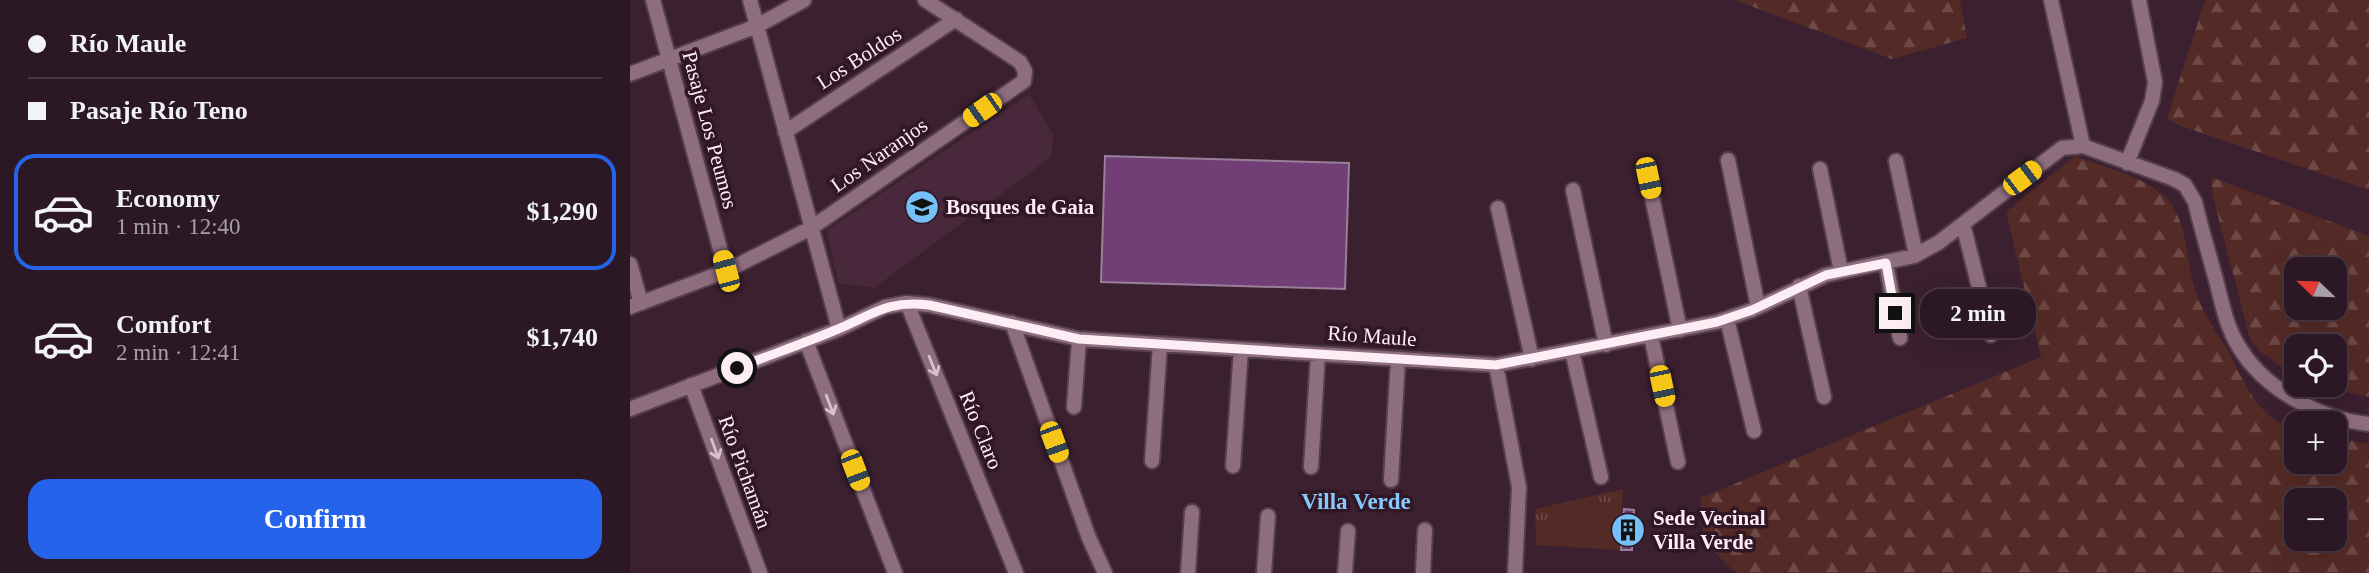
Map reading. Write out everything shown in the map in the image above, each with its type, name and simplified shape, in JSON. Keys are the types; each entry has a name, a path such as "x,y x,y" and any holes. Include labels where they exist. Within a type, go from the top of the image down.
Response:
{"street":[{"name":"Pasaje Los Peumos","path":"653,0 726,271"},
{"path":"750,0 839,329"},
{"path":"630,74 757,26 804,0"},
{"name":"Los Naranjos","path":"635,305 726,271 811,228 1024,81 1025,71 1020,62 925,0"},
{"path":"2051,0 2083,146 2180,182 2193,196 2228,323 2238,346 2254,367 2300,402 2332,416 2369,424"},
{"path":"2127,163 2152,101 2155,82 2138,0"},
{"name":"Los Boldos","path":"785,132 956,19"},
{"name":"Río Maule","path":"630,408 839,329 885,307 907,303 1079,339 1496,365 1532,359 1727,319 1799,286 1841,271 1916,255 1938,243 2062,148 2083,146"},
{"path":"1728,160 1758,307"},
{"path":"1896,161 1916,255"},
{"path":"1820,169 1841,271"},
{"path":"1648,178 1680,330"},
{"path":"1573,190 1606,345"},
{"path":"1498,208 1532,359"},
{"path":"1963,224 1991,335"},
{"path":"1886,263 1900,338"},
{"path":"630,264 635,305"},
{"path":"1799,286 1824,397"},
{"name":"Río Claro","path":"907,303 1016,573"},
{"path":"1727,319 1754,431"},
{"path":"1012,323 1088,538 1105,573"},
{"path":"1651,335 1678,462"},
{"path":"1074,407 1079,339"},
{"path":"806,341 895,573"},
{"path":"1152,461 1160,344"},
{"path":"1233,466 1241,349"},
{"path":"1572,351 1601,477"},
{"path":"1311,467 1318,354"},
{"path":"1391,481 1398,359"},
{"path":"1496,365 1519,487 1515,573"},
{"name":"Río Pichamán","path":"691,385 760,573"},
{"path":"1188,573 1192,512"},
{"path":"1264,573 1268,516"},
{"path":"1423,573 1425,530"},
{"path":"1345,573 1348,531"}],"shaded area":[{"name":"Bosques de Gaia","path":"1029,94 1053,135 1051,157 874,288 838,283 827,230"}],"green space":[{"path":"1735,0 1960,0 1967,38 1892,59"},
{"path":"2205,0 2369,0 2369,190 2167,119"},
{"path":"2075,156 2133,177 2154,188 2178,215 2201,306 2254,398 2271,417 2284,424 2284,474 2347,474 2347,440 2369,444 2369,573 1736,573 1704,542 1700,498 2041,357 2006,212"},
{"path":"2211,177 2369,236 2369,397 2347,392 2347,334 2284,334 2284,368 2261,352 2250,339 2213,197"},
{"path":"1623,489 1619,550 1536,545 1535,509"},
{"path":"1556,504 1622,508 1619,550 1553,545"}],"building":[{"path":"1105,156 1349,163 1345,289 1101,282"},
{"name":"Sede Vecinal Villa Verde","path":"1624,509 1634,510 1632,550 1621,550"}],"place":[{"name":"Bosques de Gaia","path":"922,207"},
{"name":"Sede Vecinal Villa Verde","path":"1628,530"}],"district":[{"name":"Villa Verde","path":"1356,501"}],"route":[{"path":"737,368 839,329 885,307 907,303 929,305 1079,339 1496,365 1717,322 1752,310 1826,275 1866,265 1886,263 1895,313"}]}
